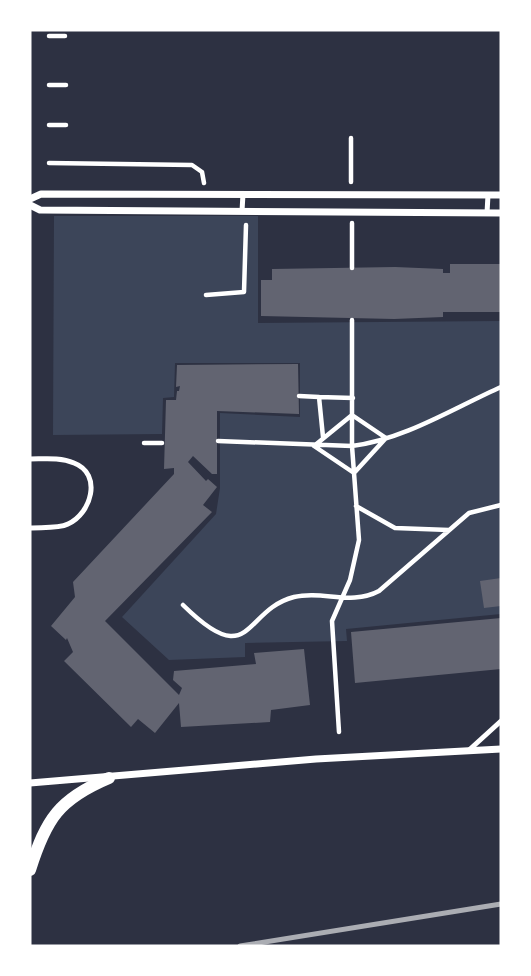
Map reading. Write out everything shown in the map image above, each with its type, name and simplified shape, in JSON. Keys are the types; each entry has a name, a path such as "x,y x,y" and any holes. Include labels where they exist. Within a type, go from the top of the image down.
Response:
{"street":[{"path":"30,199 41,194 501,195"},
{"path":"30,205 40,210 501,213"},
{"path":"30,783 316,759 501,749"},
{"path":"30,870 39,841 61,807 78,791 108,778"}],"lane":[{"path":"242,211 243,194"},
{"path":"487,213 488,195"},
{"path":"30,459 75,463 82,468 90,483 91,499 85,514 66,526 30,528"},
{"path":"468,751 501,721"}],"path":[{"path":"49,36 65,36"},
{"path":"49,85 66,85"},
{"path":"49,125 66,125"},
{"path":"351,138 351,187"},
{"path":"49,163 192,164 202,172 204,184"},
{"path":"206,295 244,292 246,223 259,223"},
{"path":"339,223 352,223 352,268"},
{"path":"339,732 332,621 357,559 359,540 352,446 352,320"},
{"path":"218,441 314,446 373,444 501,387"},
{"path":"299,396 352,398"},
{"path":"319,397 323,437"},
{"path":"352,415 386,438"},
{"path":"314,446 352,415"},
{"path":"354,473 386,438"},
{"path":"144,443 162,443"},
{"path":"314,446 354,473"},
{"path":"183,605 201,622 232,635 246,634 279,604 293,598 366,597 379,591 469,513 501,505"},
{"path":"356,506 395,528 438,532 450,530"}],"shaded area":[{"path":"54,216 258,216 258,323 501,321 501,614 346,629 347,641 245,643 245,657 169,660 122,617 216,514 220,488 220,413 300,417 300,363 175,363 174,397 163,398 162,434 53,435"}],"building":[{"path":"450,264 501,264 501,312 443,312 443,317 394,319 261,316 261,280 272,280 272,269 395,267 443,269 443,273 450,273"},
{"path":"298,364 299,414 217,411 217,474 212,474 193,456 188,462 206,481 208,479 217,487 203,505 212,512 105,621 179,695 182,688 173,680 174,671 256,664 254,653 304,649 310,705 271,710 270,722 181,727 179,703 155,733 138,719 131,727 64,661 73,652 67,638 66,640 51,626 75,597 73,582 174,474 174,468 164,469 166,400 176,400 179,391 180,386 176,387 177,365"},
{"path":"501,578 501,606 484,608 480,581"},
{"path":"501,618 501,669 355,683 351,632"}],"railway":[{"path":"240,946 501,904"}]}
